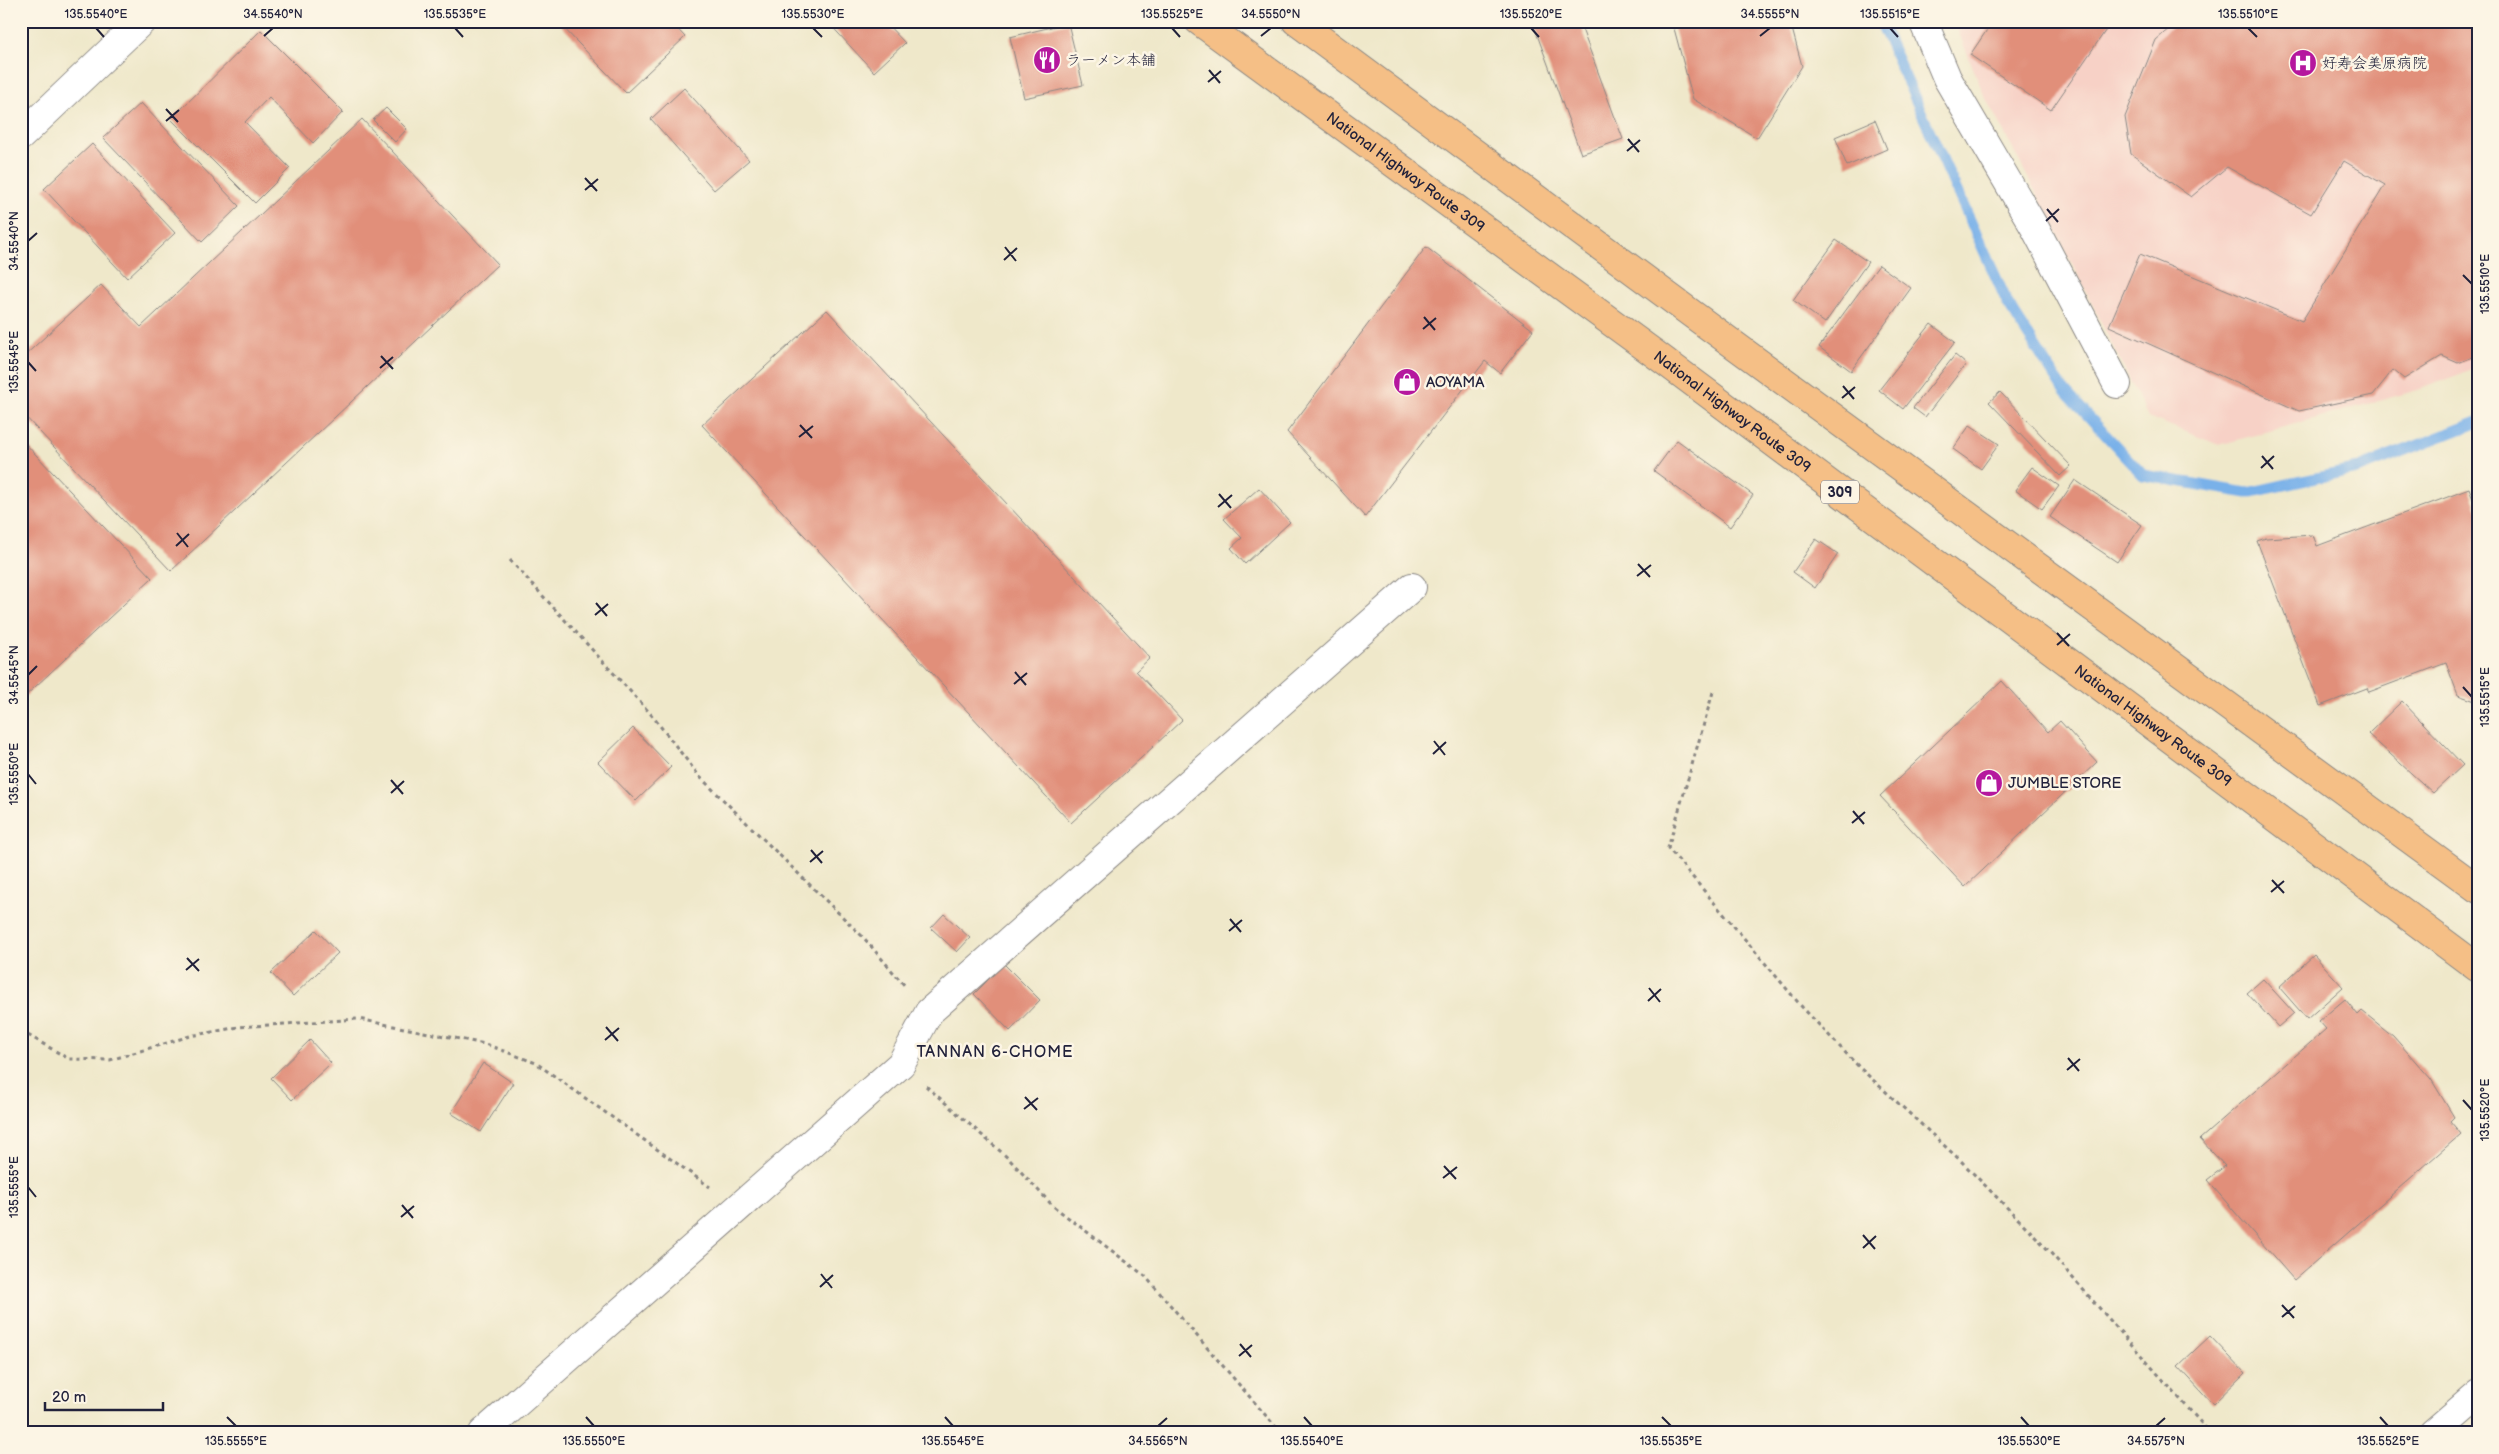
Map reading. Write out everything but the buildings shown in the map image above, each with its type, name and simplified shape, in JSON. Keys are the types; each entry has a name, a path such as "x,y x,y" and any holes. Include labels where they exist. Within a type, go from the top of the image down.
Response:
{"highway":[{"name":"National Highway Route 309","path":"1199,21 1655,354 2478,968"},
{"path":"1296,21 1684,309 2478,889"}],"street":[{"path":"21,136 142,21"},
{"path":"1923,21 1947,78 2036,230 2117,384"},
{"path":"483,1433 901,1064 929,1012 1412,586"},
{"path":"2432,1433 2478,1394"}],"path":[{"path":"510,560 650,712 700,777 864,938 929,1012"},
{"path":"1713,692 1668,848 1802,1007 1860,1068 1960,1160 2040,1241 2210,1433"},
{"path":"21,1030 69,1059 110,1060 190,1036 240,1027 358,1019 485,1044 536,1063 740,1206"},
{"path":"901,1064 1008,1158 1053,1206 1145,1276 1281,1433"}],"shaded area":[{"path":"1954,21 2478,21 2478,367 2418,390 2219,445 2148,417 2050,219 1984,95"}],"waterway":[{"path":"1880,21 2008,304 2062,388 2143,475 2247,493 2357,469 2478,422"}],"place":[{"name":"ラーメン本舗","path":"1047,60"},
{"name":"好寿会美原病院","path":"2303,63"},
{"name":"AOYAMA","path":"1407,382"},
{"name":"JUMBLE STORE","path":"1989,783"}],"district":[{"name":"TANNAN 6-CHOME","path":"995,1051"}]}
